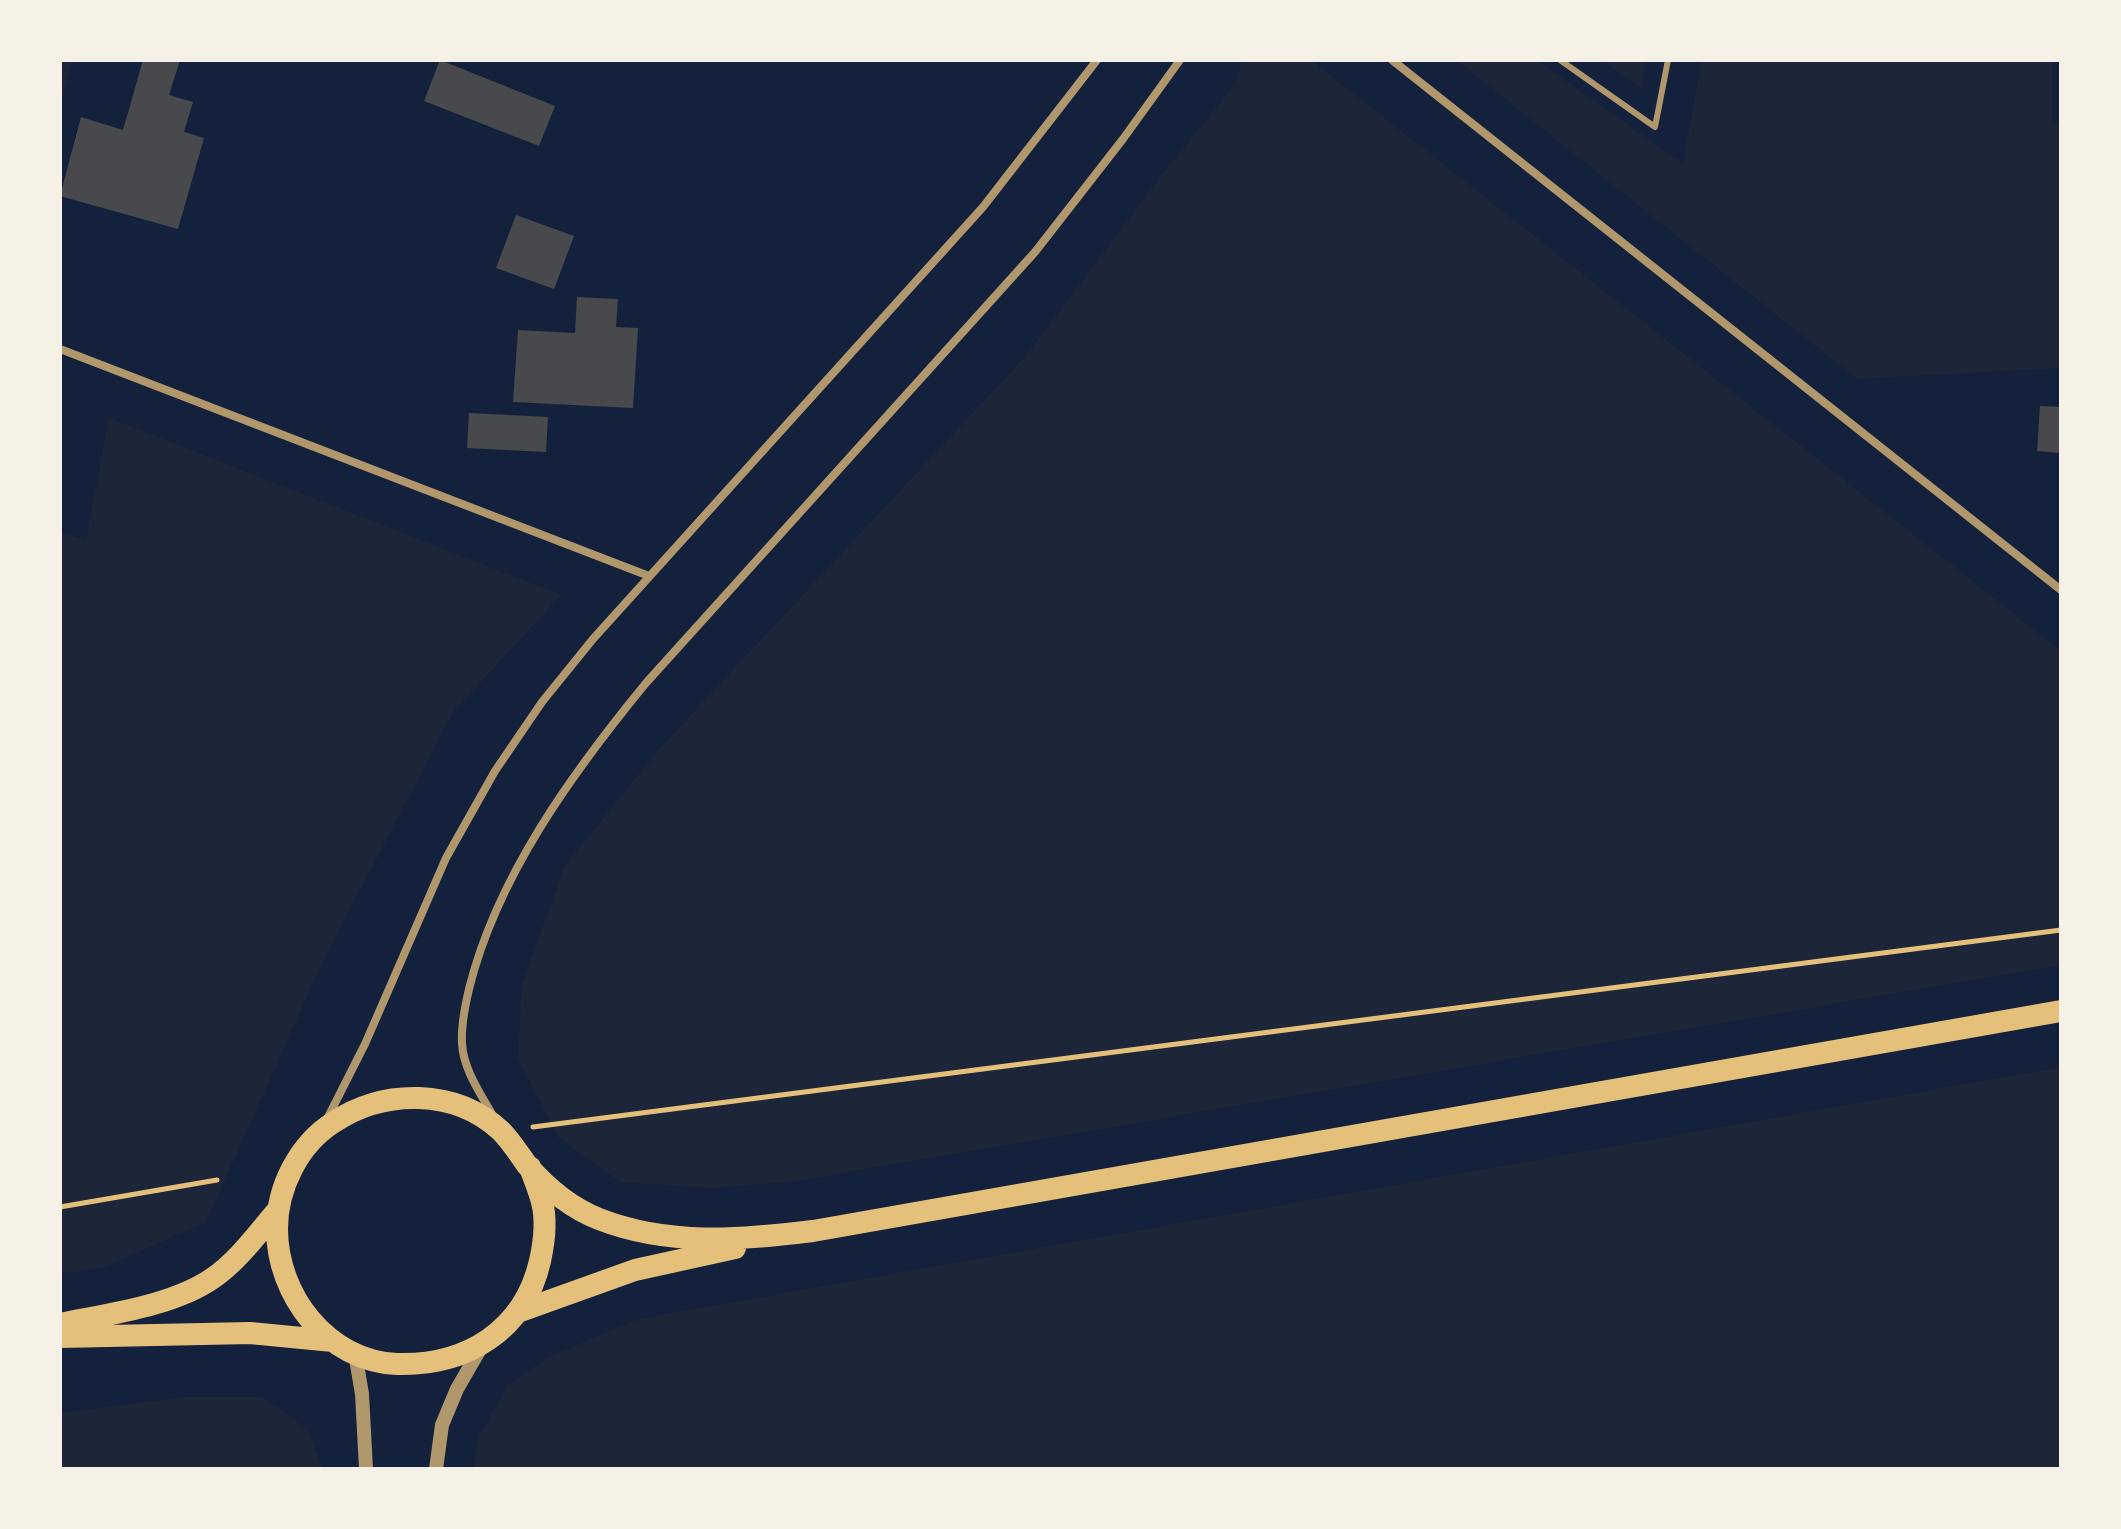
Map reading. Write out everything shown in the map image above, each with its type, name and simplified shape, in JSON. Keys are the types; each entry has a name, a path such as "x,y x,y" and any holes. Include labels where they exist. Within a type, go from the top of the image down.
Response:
{"highway":[{"path":"518,1312 635,1270 813,1231 2061,1011"},
{"path":"530,1167 542,1203 545,1242 536,1279 518,1312 502,1330 483,1344 453,1358 420,1364 387,1363 355,1353 333,1341 306,1316 287,1284 277,1248 277,1211 291,1167 321,1130 354,1109 391,1098 430,1098 468,1109 501,1131 530,1167 565,1200 595,1218 632,1231 694,1239 746,1239 813,1231"},
{"path":"60,1324 170,1299 212,1279 238,1256 277,1211"},
{"path":"60,1337 250,1333 333,1341"}],"street":[{"path":"321,1130 365,1044 446,858 495,771 542,702 649,576 983,207 1097,60"},
{"path":"501,1131 471,1076 462,1044 465,1005 479,951 507,889 553,808 597,743 646,683 1035,252 1131,129 1180,60"},
{"path":"1392,60 2061,590"},
{"path":"60,349 649,576"},
{"path":"436,1469 442,1425 457,1389 483,1344"},
{"path":"355,1353 362,1394 366,1469"}],"lane":[{"path":"1560,60 1655,127 1668,60"}],"path":[{"path":"501,1131 2061,930"},
{"path":"60,1207 217,1180"}],"shaded area":[{"path":"60,60 73,60 60,107"},
{"path":"1242,60 1311,60 2061,651 2061,965 790,1182 711,1188 620,1182 558,1137 518,1059 522,985 564,867 660,748 1023,359 1159,178 1236,83"},
{"path":"1456,60 1537,60 1683,164 1702,60 2052,60 2052,123 2061,124 2061,368 1857,379"},
{"path":"1602,60 1647,60 1641,88"},
{"path":"109,418 561,595 454,711 325,957 206,1222 104,1267 60,1274 60,533 86,540"},
{"path":"2061,1067 2061,1469 474,1469 479,1437 507,1386 547,1358 638,1319"},
{"path":"184,1397 263,1397 309,1431 323,1469 60,1469 60,1413"}],"building":[{"path":"143,60 180,60 169,95 193,102 184,132 204,138 178,229 60,196 81,117 123,130"},
{"path":"440,60 555,106 539,146 424,101"},
{"path":"516,215 574,236 554,289 496,268"},
{"path":"577,297 618,299 616,327 638,328 633,408 513,402 518,330 575,333"},
{"path":"2040,406 2061,407 2061,453 2037,451"},
{"path":"469,413 548,417 546,452 467,448"}]}
